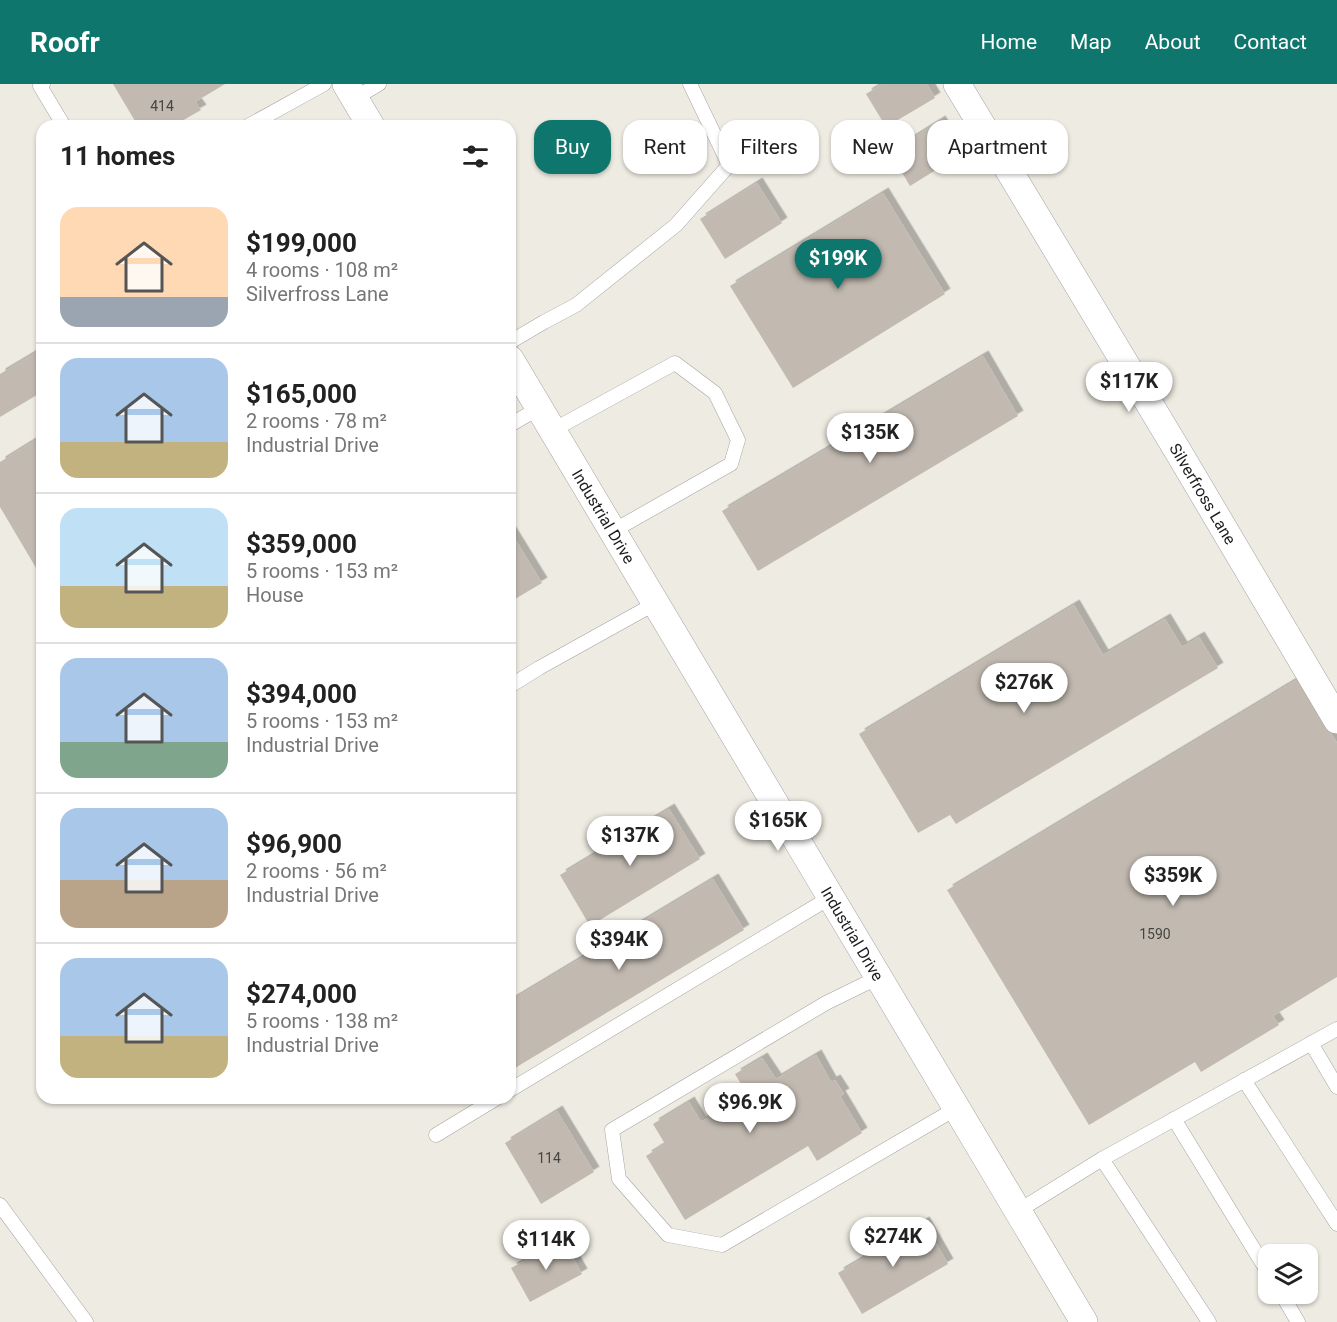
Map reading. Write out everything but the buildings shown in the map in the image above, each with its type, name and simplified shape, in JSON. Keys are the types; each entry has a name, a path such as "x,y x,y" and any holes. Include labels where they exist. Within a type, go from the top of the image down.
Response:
{"street":[{"name":"Silverfross Lane","path":"957,84 1337,720"},
{"path":"350,91 367,120"},
{"name":"Industrial Drive","path":"516,368 1084,1322"}],"lane":[{"path":"43,84 40,86 60,120"},
{"path":"259,120 324,84"},
{"path":"350,91 379,84"},
{"path":"516,338 576,305 675,225 729,165 690,84"},
{"path":"516,424 546,419 675,363 715,393 738,440 731,464 613,531"},
{"path":"516,682 656,603"},
{"path":"516,1086 831,897"},
{"path":"879,977 826,1003 612,1130 619,1179 668,1235 722,1245 957,1108"},
{"path":"1018,1211 1102,1159 1337,1029"},
{"path":"1311,1043 1337,1087"},
{"path":"1244,1080 1337,1224"},
{"path":"436,1135 487,1104"},
{"path":"1174,1119 1258,1256"},
{"path":"1102,1159 1209,1322"},
{"path":"0,1205 86,1322"},
{"path":"1287,1304 1298,1322"}]}
